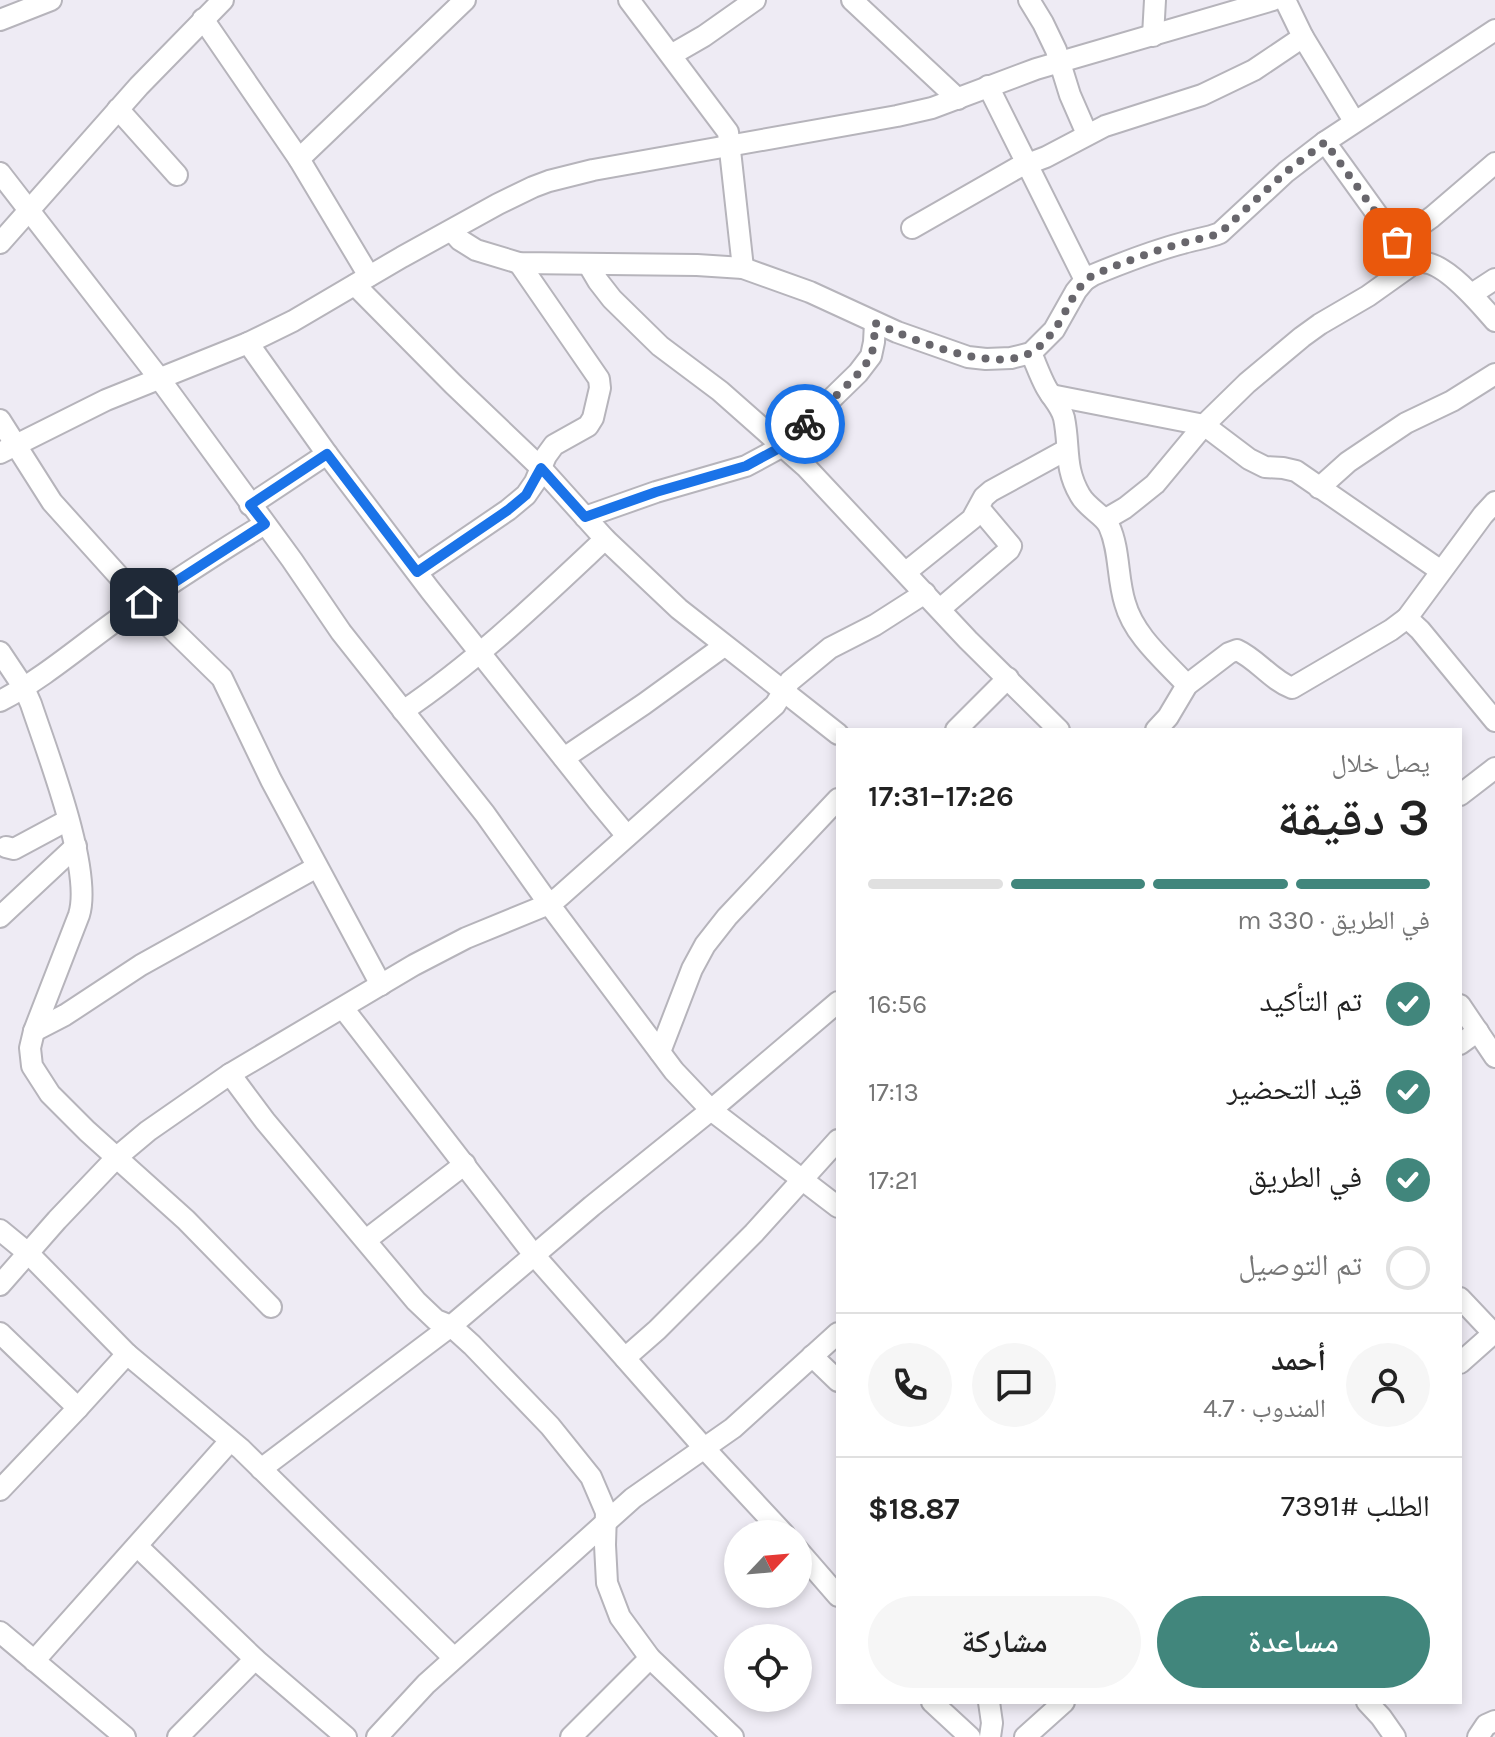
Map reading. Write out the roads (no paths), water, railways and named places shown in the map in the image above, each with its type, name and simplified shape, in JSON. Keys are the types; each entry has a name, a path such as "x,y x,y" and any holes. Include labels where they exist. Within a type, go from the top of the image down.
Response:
{"street":[{"path":"0,20 51,0"},
{"path":"0,243 118,109 223,0"},
{"path":"299,159 465,0"},
{"path":"629,0 728,132 743,268"},
{"path":"671,55 755,0"},
{"path":"852,0 958,99"},
{"path":"1029,0 1060,62 1087,134"},
{"path":"1153,36 1155,0"},
{"path":"1204,0 1213,19"},
{"path":"8,448 106,400 248,343 293,321 498,204 549,181 593,170 932,108 1060,62 1273,0"},
{"path":"1285,0 1303,37 1354,121"},
{"path":"203,19 299,159 362,281 453,384 541,468 605,539 679,609 836,732"},
{"path":"452,231 476,250 519,263 743,268 810,292 875,323 968,357 1011,358 1031,353 1054,330 1085,280 1158,251 1220,233 1286,172 1325,142 1495,30"},
{"path":"912,228 999,176 1046,157 1105,126 1202,95 1254,70 1303,37"},
{"path":"988,86 1085,280"},
{"path":"118,109 177,175"},
{"path":"1325,142 1413,264"},
{"path":"1397,242 1432,217 1495,163"},
{"path":"0,173 159,378 341,632 485,814 674,1071 711,1110 836,1205"},
{"path":"1106,519 1155,484 1204,425 1247,383 1302,337 1413,264 1429,262 1446,272 1472,294 1495,321"},
{"path":"417,572 526,495 554,445 588,426 593,418 599,379 519,263"},
{"path":"588,264 612,299 660,346 720,391 806,467 968,640 1057,728"},
{"path":"1472,294 1495,279"},
{"path":"585,517 746,466 783,446 858,373 871,356 875,323"},
{"path":"248,343 417,572 627,836"},
{"path":"1031,353 1064,419 1069,471 1080,497 1091,510 1106,519 1115,542 1129,615 1145,640 1187,685"},
{"path":"1319,488 1348,462 1406,423 1452,401 1495,374"},
{"path":"1051,395 1204,425 1249,459 1265,467 1296,471 1441,571"},
{"path":"0,420 8,448 52,502 144,602 222,678 271,780 381,985"},
{"path":"906,572 972,519 984,497 991,491 1066,450"},
{"path":"250,505 327,454"},
{"path":"1158,728 1187,685 1229,653 1237,650 1246,654 1283,685 1292,688 1391,630 1407,618 1495,502"},
{"path":"940,609 1011,546 979,508"},
{"path":"0,701 24,688 144,602 265,524"},
{"path":"403,711 480,653 605,539"},
{"path":"0,1285 117,1157 148,1131 230,1074 381,985 466,938 549,904 775,705 800,671 830,648 875,625 925,593"},
{"path":"1407,618 1495,721"},
{"path":"564,758 724,646"},
{"path":"0,652 24,688 51,764 76,846 82,886 82,907 34,1031 30,1048 32,1066 50,1094 186,1220 271,1307"},
{"path":"958,728 1008,678"},
{"path":"1462,793 1495,768"},
{"path":"660,1052 692,969 705,945 727,917 836,801"},
{"path":"2,844 14,849 68,820"},
{"path":"0,917 76,846"},
{"path":"34,1031 65,1015 141,965 317,867"},
{"path":"261,1469 451,1326 836,1004"},
{"path":"343,1008 534,1255 771,1520"},
{"path":"1462,1008 1495,1057"},
{"path":"1462,1043 1478,1031"},
{"path":"230,1074 265,1121 416,1301 436,1320 451,1326 472,1345 550,1426 591,1477 606,1512 607,1583 620,1617 650,1658 733,1737"},
{"path":"625,1358 712,1276 836,1142"},
{"path":"366,1240 465,1164"},
{"path":"0,1230 28,1253 127,1354 261,1469 454,1658"},
{"path":"1462,1300 1495,1334 1462,1361"},
{"path":"0,1333 78,1408"},
{"path":"377,1737 426,1684 633,1498 733,1428 836,1335"},
{"path":"0,1490 127,1354"},
{"path":"812,1356 836,1379"},
{"path":"34,1661 230,1441"},
{"path":"137,1546 255,1659 346,1737"},
{"path":"812,1563 835,1585"},
{"path":"0,1632 125,1737"},
{"path":"571,1737 650,1658"},
{"path":"178,1737 255,1659"},
{"path":"934,1704 970,1737"},
{"path":"989,1704 990,1737"},
{"path":"1025,1737 1062,1704"},
{"path":"1369,1704 1395,1737"},
{"path":"1478,1737 1486,1725 1495,1721"}]}
